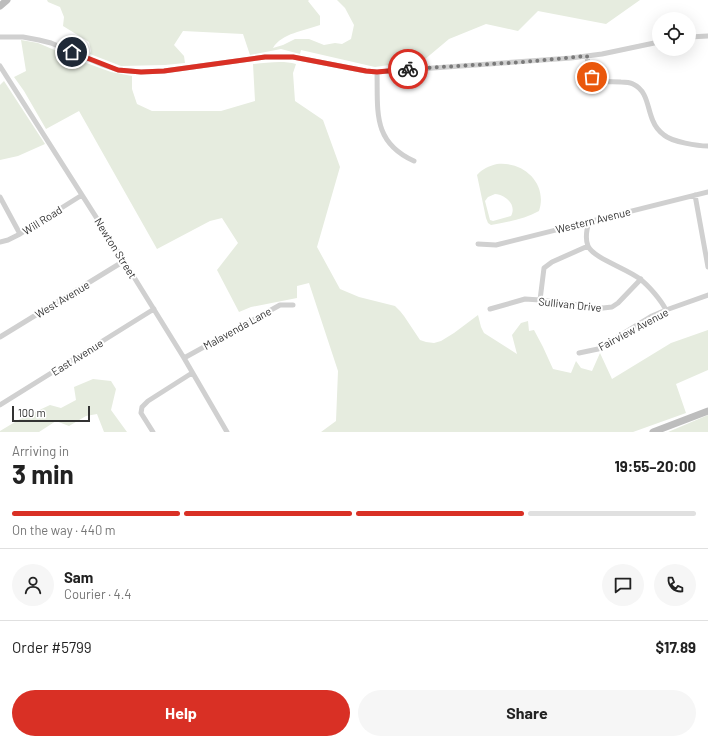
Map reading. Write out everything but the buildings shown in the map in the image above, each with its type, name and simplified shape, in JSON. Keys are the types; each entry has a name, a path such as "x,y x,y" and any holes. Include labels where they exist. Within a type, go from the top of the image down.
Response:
{"street":[{"path":"0,6 7,0"},
{"path":"696,37 708,36"},
{"path":"0,37 23,37 39,40 118,70 141,72 164,71 265,57 293,57 377,72 587,56 652,43"},
{"path":"587,56 590,74 594,80 627,82 634,84 640,90 648,103 653,120 664,136 679,142 708,146"},
{"name":"Newton Street","path":"0,66 154,309 227,432"},
{"path":"377,72 379,120 382,133 388,143 396,151 414,161"},
{"name":"Western Avenue","path":"478,244 496,245 708,192"},
{"name":"Will Road","path":"0,242 20,234 82,195"},
{"path":"695,195 708,267"},
{"path":"0,198 20,234"},
{"path":"589,221 586,230 588,246 595,254 641,279 662,302 666,310"},
{"path":"540,300 544,268 552,262 588,246"},
{"name":"West Avenue","path":"0,337 124,261"},
{"name":"Sullivan Drive","path":"490,309 525,300 540,300 603,308 612,307 641,279"},
{"name":"Fairview Avenue","path":"579,353 598,349 652,316 708,295"},
{"name":"Malavenda Lane","path":"184,358 280,305 293,305"},
{"name":"East Avenue","path":"0,405 154,309"},
{"path":"153,432 142,413 142,407 148,401 192,373"},
{"path":"653,432 708,411"}],"shaded area":[{"path":"47,0 309,0 308,1 320,16 320,25 294,33 282,39 273,48 295,39 309,39 324,45 335,43 342,44 351,39 354,25 345,8 337,0 640,0 606,24 538,11 518,31 486,24 449,39 424,60 375,67 301,50 300,54 281,49 250,55 243,34 183,31 174,45 184,56 185,63 121,66 90,54 91,51 89,42 63,26 64,17 60,7 48,2"},
{"path":"21,40 38,43 111,72 132,76 132,89 137,104 152,111 221,111 255,101 253,64 280,62 296,64 293,73 295,101 323,120 340,167 317,247 340,289 359,297 395,306 404,316 420,340 426,342 434,343 441,341 478,315 484,333 517,354 512,335 521,323 528,321 529,331 534,330 553,369 571,373 576,361 581,368 592,371 600,353 612,379 671,343 708,330 708,370 676,384 686,413 633,432 321,432 336,421 338,371 309,283 297,286 297,298 251,307 239,312 217,270 238,243 222,218 210,221 157,249 79,111 46,129 14,77 26,71"},
{"path":"4,81 45,144 18,156 0,160 0,85"},
{"path":"497,164 516,166 525,170 532,176 537,183 540,192 541,201 539,211 510,221 491,225 488,223 477,175 483,169","holes":["495,194 506,198 513,208 511,216 493,221 490,220 485,201 488,197"]},
{"path":"93,379 111,381 116,389 111,410 127,432 104,432 97,414 86,416 69,426 56,421 39,432 0,432 20,419 50,405 61,408 76,400 74,387"},
{"path":"708,415 708,432 668,432"}],"way so far":[{"path":"408,69 523,62 587,56 590,74 592,77"}],"route":[{"path":"72,52 118,70 141,72 164,71 265,57 293,57 377,72 408,69"}]}
